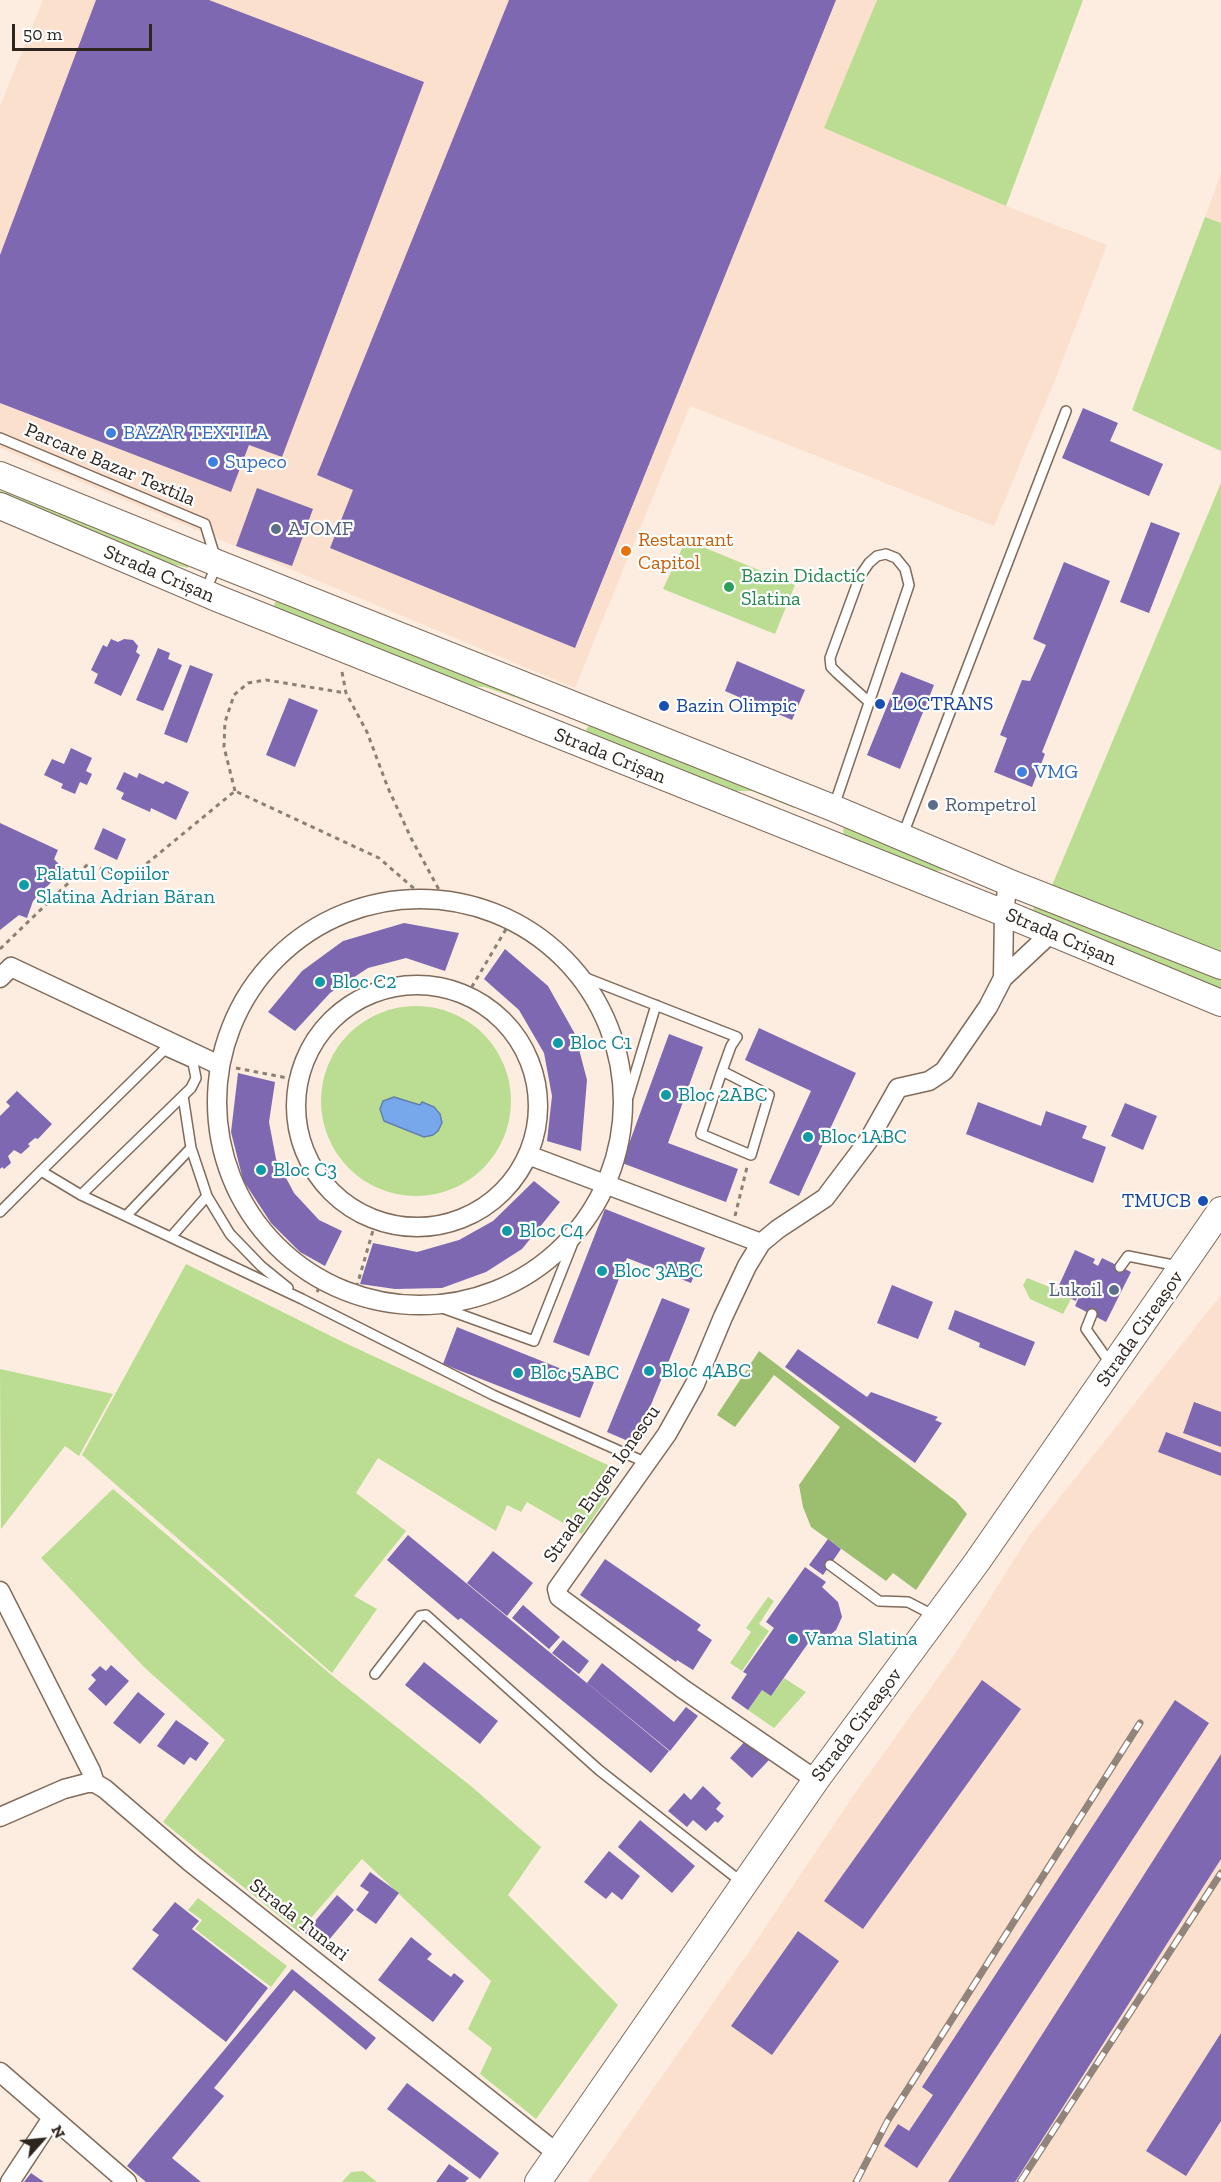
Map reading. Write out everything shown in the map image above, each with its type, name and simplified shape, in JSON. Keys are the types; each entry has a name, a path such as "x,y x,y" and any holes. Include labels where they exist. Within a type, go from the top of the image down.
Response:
{"main road":[{"name":"Strada Crișan","path":"0,475 833,808 1008,882 1221,966"},
{"name":"Strada Crișan","path":"0,506 205,593 1004,913 1221,1003"},
{"name":"Strada Cireașov","path":"538,2182 816,1780 937,1617 1221,1210"}],"street":[{"name":"Strada Eugen Ionescu","path":"1003,978 1004,913 1008,882"},
{"path":"435,898 479,906 512,919 549,944 581,976 614,1038 625,1107 620,1147 607,1186 576,1235 537,1271 489,1295 437,1306 395,1305 354,1296 302,1269 260,1229 231,1179 217,1123 219,1065 233,1019 258,977 291,943 332,917 343,913 377,902 435,898"},
{"name":"Strada Eugen Ionescu","path":"816,1780 683,1689 559,1597 557,1589 667,1434 695,1384 723,1317 747,1266 761,1243 825,1198 868,1141 898,1088 929,1081 944,1071 988,1007 1003,978 1051,933"},
{"path":"0,978 11,967 197,1059 219,1065"},
{"path":"433,985 467,995 494,1012 515,1035 530,1063 537,1094 536,1125 528,1155 508,1186 481,1209 448,1223 411,1227 376,1220 345,1204 320,1179 303,1149 296,1114 298,1080 311,1046 333,1017 363,997 396,986 433,985"},
{"path":"528,1155 761,1243"},
{"path":"0,1592 95,1783 64,1789 0,1817"},
{"name":"Strada Tunari","path":"95,1783 190,1862 558,2154"},
{"path":"0,2072 127,2182"},
{"path":"10,2182 52,2118"}],"lane":[{"path":"902,837 1066,411"},
{"name":"Parcare Bazar Textila","path":"0,438 205,524 217,563"},
{"path":"833,808 909,585 905,569 896,558 886,554 877,556 860,576 830,658 831,667 869,702"},
{"path":"205,593 217,563"},
{"path":"581,976 737,1037 731,1046 722,1071 701,1134 751,1155 769,1095 722,1071"},
{"path":"625,1107 656,1005"},
{"path":"0,1212 164,1050 197,1059 196,1078 191,1088 81,1195"},
{"path":"183,1096 190,1148 207,1196 230,1234 261,1266 302,1299"},
{"path":"126,1216 190,1148"},
{"path":"41,1171 81,1195 302,1299 493,1395 646,1463"},
{"path":"171,1237 207,1196"},
{"path":"437,1306 534,1341 576,1235"},
{"path":"1120,1267 1128,1256 1183,1267"},
{"path":"1092,1314 1086,1329 1113,1367"},
{"path":"830,1565 879,1601 908,1602 937,1617"},
{"path":"375,1674 420,1616 426,1615 599,1770 744,1884"}],"path":[{"path":"344,649 342,672 346,693 367,732 435,898"},
{"path":"235,791 224,747 225,722 234,695 248,683 266,680 346,693"},
{"path":"235,791 379,858 435,898"},
{"path":"0,949 88,864 128,879 235,791"},
{"path":"467,995 512,919"},
{"path":"219,1065 298,1080"},
{"path":"731,1232 751,1155"},
{"path":"354,1296 376,1220"}],"shaded area":[{"path":"43,0 877,0 825,128 1006,206 1107,245 1055,380 994,526 690,406 575,688 0,448 0,106"},
{"path":"1221,173 1221,223 1205,217"},
{"path":"1221,1295 1221,2182 588,2182 748,1953 853,1796 953,1657 1029,1536"}],"green space":[{"path":"877,0 1083,0 1006,206 824,128"},
{"path":"1205,217 1221,223 1221,451 1132,410"},
{"path":"1221,483 1221,1017 1031,935 1032,913 1037,900 1045,902"},
{"path":"0,490 189,564 188,568 146,557 0,500"},
{"name":"Bazin Didactic Slatina","path":"686,540 795,585 775,634 663,589"},
{"path":"282,601 535,701 534,704 485,687 466,686 277,611 274,606 275,602"},
{"path":"591,724 795,805 794,808 752,791 731,791 588,733 586,729"},
{"path":"847,826 949,870 934,871 846,838 843,831"},
{"path":"416,1006 452,1013 469,1022 483,1034 495,1048 504,1065 511,1101 504,1137 495,1154 483,1168 469,1180 452,1189 416,1196 380,1189 363,1180 349,1168 337,1154 328,1137 321,1101 328,1065 337,1048 349,1034 363,1022 380,1013"},
{"path":"186,1264 343,1342 612,1467 610,1493 582,1534 527,1502 521,1512 507,1505 496,1531 378,1458 356,1493 406,1531 354,1596 377,1609 332,1673 82,1455"},
{"path":"1027,1278 1057,1290 1071,1299 1063,1314 1030,1299 1023,1285"},
{"path":"759,1351 956,1501 967,1514 916,1590 893,1573 886,1581 811,1527 803,1507 799,1485 840,1427 774,1375 735,1427 717,1415"},
{"path":"0,1369 113,1394 79,1456 65,1446 1,1529"},
{"path":"113,1489 335,1678 472,1787 541,1847 508,1895 618,2005 536,2119 480,2074 492,2048 468,2029 491,1981 362,1859 299,1932 163,1822 225,1740 144,1667 41,1558"},
{"path":"768,1597 774,1601 759,1624 769,1631 742,1671 730,1663 751,1632 746,1628"},
{"path":"784,1678 806,1692 774,1728 748,1710 762,1690 771,1696"},
{"path":"198,1898 287,1966 271,1987 195,1929 202,1920 188,1910"},
{"path":"363,2171 377,2182 342,2182 351,2172"}],"water":[{"path":"394,1097 420,1105 422,1102 434,1107 440,1114 442,1123 438,1131 424,1137 384,1121 380,1109 383,1101"}],"building":[{"path":"96,0 209,0 424,82 282,457 249,445 231,492 0,403 0,255"},
{"path":"509,0 836,0 575,648 330,548 353,490 317,475"},
{"path":"1083,408 1118,423 1110,441 1163,464 1149,496 1062,458"},
{"path":"257,488 313,509 292,566 236,546"},
{"path":"1151,522 1180,533 1149,613 1120,602"},
{"path":"1064,562 1110,581 1042,752 1045,754 1032,787 994,772 1007,738 1000,735 1022,680 1030,681 1046,645 1033,639"},
{"path":"111,639 118,642 124,639 133,640 138,646 136,652 140,655 121,696 94,683 98,674 91,670 103,645 107,647"},
{"path":"158,648 170,653 168,659 182,665 163,711 136,700"},
{"path":"737,661 805,690 792,720 725,691"},
{"path":"190,665 213,674 187,743 164,734"},
{"path":"901,672 934,685 900,769 867,755"},
{"path":"289,698 318,710 295,767 266,755"},
{"path":"71,748 92,758 86,771 92,774 87,785 80,782 75,794 61,788 63,784 44,775 52,759 64,764"},
{"path":"124,772 137,778 139,773 163,784 166,781 189,792 176,820 151,808 150,812 121,799 124,793 116,789"},
{"name":"Palatul Copiilor Slatina Adrian Băran","path":"0,823 58,850 54,859 64,869 33,901 27,918 19,915 0,930"},
{"path":"103,828 126,839 117,860 94,849"},
{"name":"Bloc C2","path":"404,923 459,933 445,971 406,958 368,968 330,993 295,1031 268,1012 302,971 343,941"},
{"name":"Bloc C1","path":"505,949 548,986 575,1034 587,1080 581,1151 547,1141 552,1096 544,1053 519,1010 484,979"},
{"name":"Bloc 1ABC","path":"759,1028 856,1073 799,1196 769,1183 811,1091 745,1060"},
{"name":"Bloc 2ABC","path":"669,1034 703,1047 668,1143 738,1169 726,1202 622,1163"},
{"name":"Bloc C3","path":"238,1073 275,1082 269,1122 276,1159 294,1193 319,1220 342,1231 325,1266 300,1252 271,1223 243,1180 231,1132"},
{"path":"17,1091 52,1124 38,1139 35,1138 28,1144 30,1146 21,1154 14,1150 8,1156 11,1163 4,1169 2,1167 0,1169 0,1116 10,1106 6,1102"},
{"path":"978,1102 1041,1126 1046,1111 1087,1126 1082,1138 1106,1147 1093,1183 966,1134"},
{"path":"1125,1103 1157,1116 1143,1150 1111,1136"},
{"name":"Bloc C4","path":"534,1181 560,1202 522,1249 486,1272 442,1288 395,1289 360,1284 373,1243 417,1252 459,1240 493,1221"},
{"name":"Bloc 3ABC","path":"605,1209 705,1248 691,1283 627,1258 589,1356 553,1342"},
{"path":"1075,1250 1095,1259 1093,1263 1098,1266 1102,1258 1131,1272 1106,1322 1075,1306 1078,1296 1076,1301 1056,1292"},
{"path":"892,1285 933,1302 918,1339 877,1323"},
{"name":"Bloc 4ABC","path":"662,1298 690,1309 635,1444 607,1432"},
{"path":"955,1310 1035,1342 1025,1366 979,1347 980,1343 948,1329"},
{"name":"Bloc 5ABC","path":"457,1327 594,1382 580,1418 443,1364"},
{"path":"798,1349 867,1397 871,1392 938,1417 935,1420 942,1423 915,1463 785,1367"},
{"path":"1194,1402 1221,1412 1221,1447 1183,1433"},
{"path":"1166,1432 1221,1453 1221,1476 1158,1452"},
{"path":"408,1535 669,1751 651,1773 461,1618 458,1620 387,1560"},
{"path":"828,1539 841,1549 823,1575 809,1565"},
{"path":"493,1551 533,1583 507,1616 467,1583"},
{"path":"605,1559 701,1625 697,1630 712,1640 693,1670 677,1660 676,1662 580,1595"},
{"name":"Vama Slatina","path":"805,1567 826,1582 822,1587 838,1602 842,1617 836,1630 829,1636 809,1642 771,1696 762,1690 748,1710 731,1698 747,1674 743,1672 774,1628 766,1622"},
{"path":"523,1605 560,1637 549,1649 512,1618"},
{"path":"563,1640 589,1661 579,1674 552,1653"},
{"path":"424,1662 498,1721 480,1744 405,1685"},
{"path":"602,1663 674,1722 686,1707 698,1716 670,1751 587,1683"},
{"path":"111,1665 129,1681 106,1706 88,1689 96,1680 91,1675 100,1666 106,1671"},
{"path":"982,1680 1021,1709 863,1929 824,1901"},
{"path":"138,1692 165,1714 140,1744 113,1723"},
{"path":"1175,1700 1209,1723 917,2168 884,2146 898,2124 909,2131 933,2095 922,2087"},
{"path":"176,1720 209,1743 196,1761 190,1757 184,1765 157,1746"},
{"path":"746,1740 769,1760 752,1778 730,1758"},
{"path":"1221,1754 1221,1859 1015,2182 948,2182"},
{"path":"703,1786 721,1803 716,1809 724,1816 718,1823 715,1821 706,1831 693,1820 687,1827 668,1811 684,1793 691,1800"},
{"path":"640,1820 695,1866 672,1893 618,1847"},
{"path":"609,1851 640,1876 622,1900 612,1892 606,1899 584,1882"},
{"path":"370,1872 399,1893 376,1924 356,1910 369,1892 360,1886"},
{"path":"337,1895 354,1910 323,1947 305,1933"},
{"path":"175,1902 199,1921 192,1929 268,1988 226,2042 132,1969 159,1935 152,1930"},
{"path":"798,1931 839,1961 772,2055 731,2026"},
{"path":"411,1937 432,1954 427,1959 451,1977 454,1973 464,1981 433,2022 378,1980"},
{"path":"292,1969 376,2038 366,2050 294,1990 214,2088 224,2096 172,2158 201,2182 146,2182 127,2166"},
{"path":"1221,2033 1221,2121 1186,2176 1146,2151"},
{"path":"407,2083 499,2153 480,2179 387,2109"},
{"path":"449,2164 469,2178 465,2182 436,2182"},
{"path":"31,2173 44,2182 24,2182"}],"railway":[{"path":"856,2182 888,2120 1140,1723"},
{"path":"1020,2182 1221,1873"}],"place":[{"name":"BAZAR TEXTILA","path":"111,433"},
{"name":"Supeco","path":"213,462"},
{"name":"AJOMF","path":"276,529"},
{"name":"Restaurant Capitol","path":"626,551"},
{"name":"Bazin Didactic Slatina","path":"729,587"},
{"name":"LOCTRANS","path":"880,704"},
{"name":"Bazin Olimpic","path":"664,706"},
{"name":"VMG","path":"1022,772"},
{"name":"Rompetrol","path":"933,805"},
{"name":"Palatul Copiilor Slatina Adrian Băran","path":"24,885"},
{"name":"Bloc C2","path":"320,982"},
{"name":"Bloc C1","path":"558,1043"},
{"name":"Bloc 2ABC","path":"666,1095"},
{"name":"Bloc 1ABC","path":"808,1137"},
{"name":"Bloc C3","path":"261,1170"},
{"name":"TMUCB","path":"1203,1201"},
{"name":"Bloc C4","path":"507,1231"},
{"name":"Bloc 3ABC","path":"602,1271"},
{"name":"Lukoil","path":"1114,1290"},
{"name":"Bloc 4ABC","path":"649,1371"},
{"name":"Bloc 5ABC","path":"518,1373"},
{"name":"Vama Slatina","path":"793,1639"}]}
